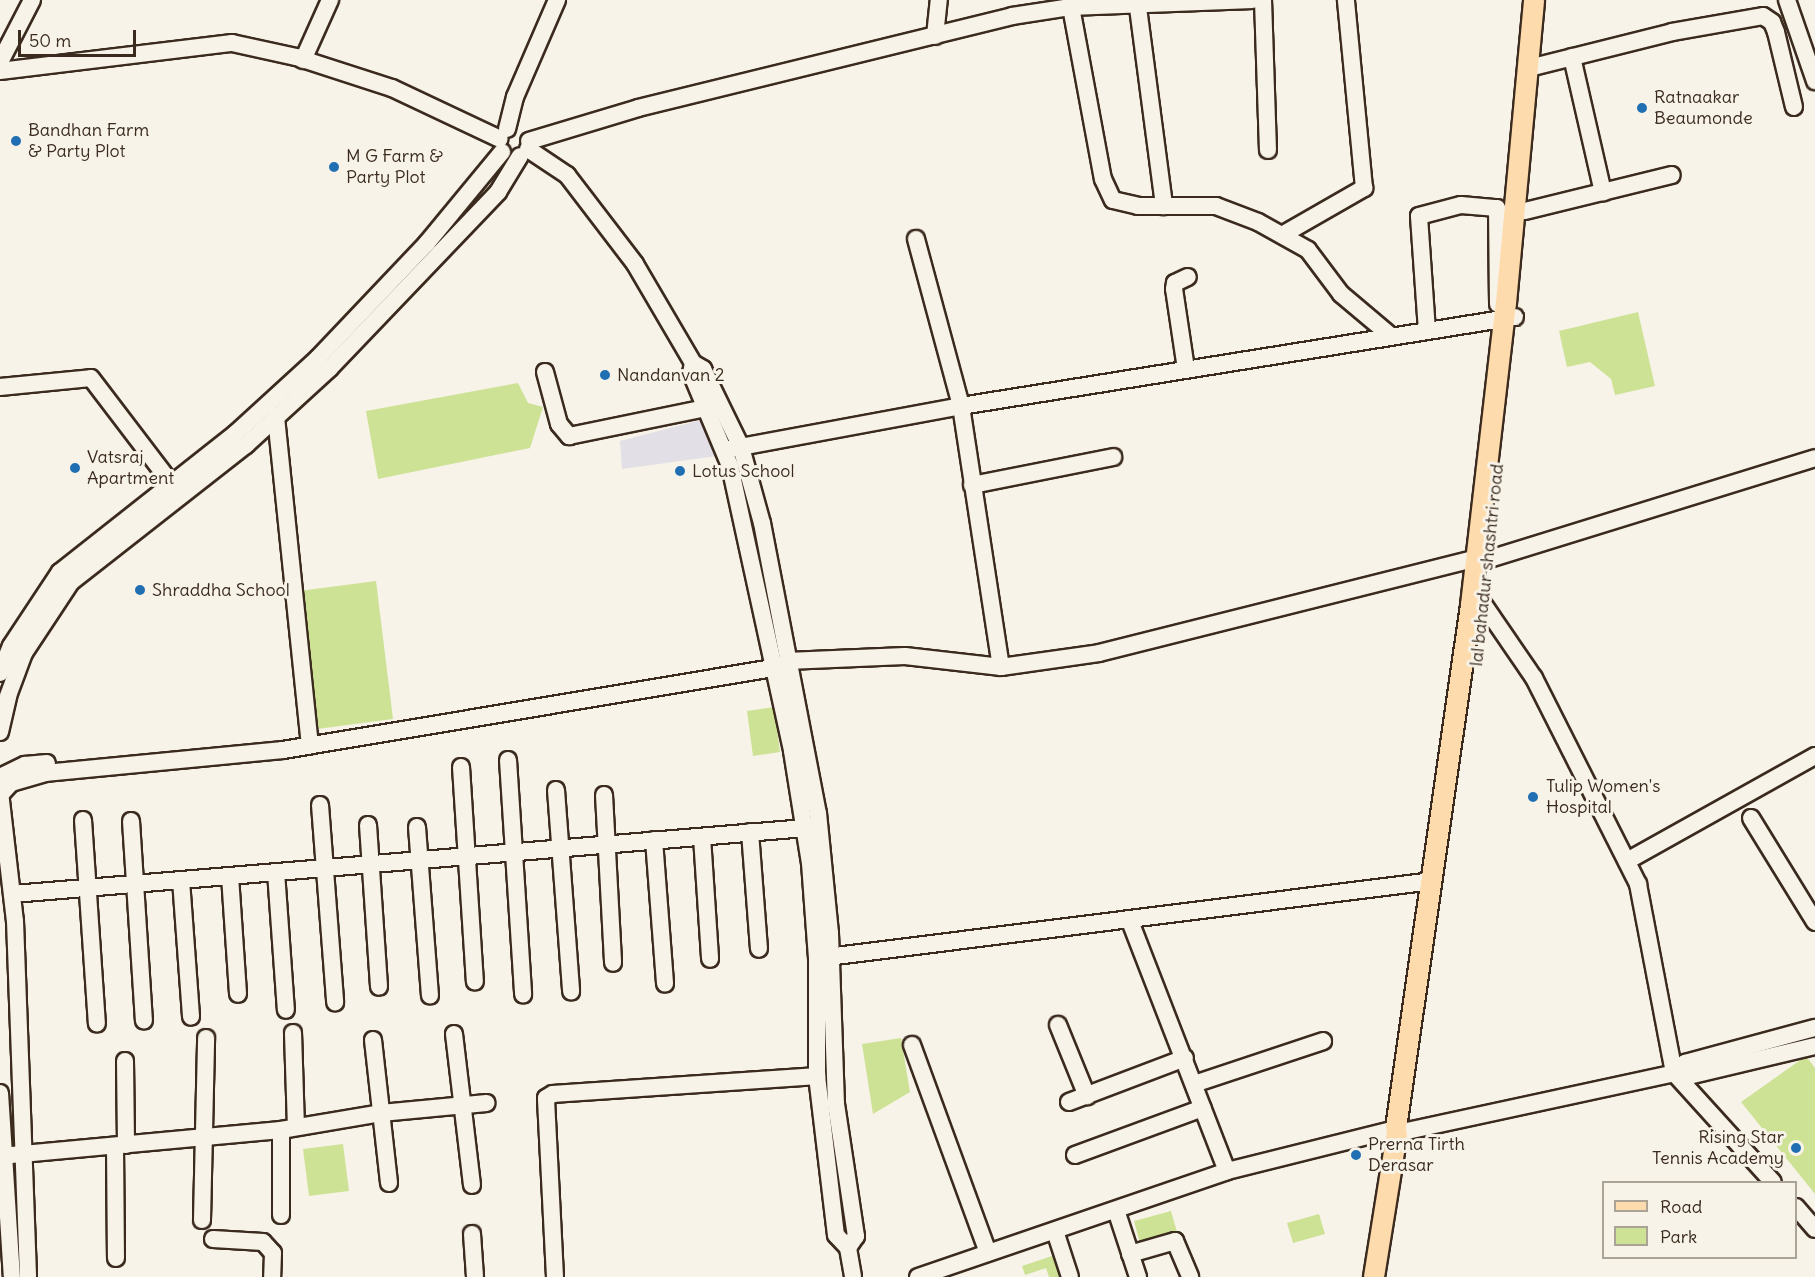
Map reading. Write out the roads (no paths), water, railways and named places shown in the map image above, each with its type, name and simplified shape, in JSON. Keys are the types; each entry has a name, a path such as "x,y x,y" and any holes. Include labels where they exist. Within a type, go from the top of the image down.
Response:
{"main road":[{"path":"1505,318 1534,0"},
{"name":"lal bahadur shashtri road","path":"1386,1277 1401,1131 1429,995 1484,605 1479,560 1505,318 1525,211 1546,0"},
{"path":"1374,1277 1401,1131 1432,881 1479,560"}],"street":[{"path":"0,62 32,0"},
{"path":"303,60 330,0"},
{"path":"0,673 11,646 60,572 236,433 318,358 428,243 503,140 515,97 554,7 567,0"},
{"path":"935,36 939,0"},
{"path":"0,732 8,696 24,653 71,582 276,417 442,253 498,192 526,149 638,108 935,36 1090,3 1252,0"},
{"path":"1263,0 1268,150"},
{"path":"1282,235 1364,188 1346,0"},
{"path":"1787,0 1815,81"},
{"path":"1137,2 1164,206"},
{"path":"1071,7 1103,179 1113,200 1138,206 1216,206 1282,235 1308,250 1341,294 1392,336"},
{"path":"1538,66 1682,30 1762,16 1772,22 1776,32 1794,107"},
{"path":"0,71 232,43 303,60 392,88 526,149 573,184 635,264 693,363 703,369 741,447 762,523 823,957 836,1104 856,1236 848,1248"},
{"path":"1572,57 1603,192"},
{"path":"503,140 522,129 526,149"},
{"path":"1525,211 1672,175"},
{"path":"724,450 960,406 1186,369 1427,331 1505,318 1497,208 1461,205 1419,216 1427,331"},
{"path":"916,239 960,406 1001,667"},
{"path":"1186,369 1174,289 1175,283 1188,276"},
{"path":"693,363 691,373 724,450 782,662 818,813 823,957 817,1076 836,1235 848,1248 853,1277"},
{"path":"545,372 559,424 569,436 705,408"},
{"path":"0,387 91,378 171,483"},
{"path":"276,417 309,741"},
{"path":"972,485 1113,457"},
{"path":"28,1277 13,894 0,794 11,783 45,772 309,741 782,662 905,656 1001,667 1099,652 1479,560 1815,458"},
{"path":"1484,605 1534,678 1638,884 1676,1073 1772,1181"},
{"path":"0,777 25,765 309,741"},
{"path":"1627,861 1815,756"},
{"path":"508,760 523,995"},
{"path":"461,767 475,982"},
{"path":"556,790 571,990"},
{"path":"604,795 614,963"},
{"path":"320,805 335,1002"},
{"path":"1751,818 1815,922"},
{"path":"83,820 97,1024"},
{"path":"131,821 133,884 144,1020"},
{"path":"368,825 379,987"},
{"path":"417,827 430,996"},
{"path":"13,894 805,828"},
{"path":"750,832 759,949"},
{"path":"702,837 710,959"},
{"path":"654,840 665,984"},
{"path":"276,872 286,1010"},
{"path":"230,876 238,994"},
{"path":"181,880 191,1017"},
{"path":"823,957 841,958 1432,881"},
{"path":"1130,921 1227,1171"},
{"path":"1058,1025 1087,1096"},
{"path":"1676,1073 1685,1063 1815,1028"},
{"path":"281,1215 289,1129 293,1033"},
{"path":"454,1034 472,1185"},
{"path":"202,1220 201,1137 206,1038"},
{"path":"373,1040 389,1183"},
{"path":"1194,1084 1323,1041"},
{"path":"912,1045 988,1253"},
{"path":"918,1277 1227,1171 1401,1131 1676,1073 1688,1076 1815,1046"},
{"path":"1069,1102 1185,1058"},
{"path":"116,1258 125,1061"},
{"path":"555,1277 546,1098 553,1094 817,1076"},
{"path":"0,1093 4,1229 8,1270"},
{"path":"1,1156 289,1129 381,1113 487,1103"},
{"path":"1075,1155 1203,1108"},
{"path":"1797,1209 1815,1229"},
{"path":"1116,1210 1138,1277"},
{"path":"1055,1231 1070,1277"},
{"path":"472,1234 475,1277"},
{"path":"213,1239 263,1242 273,1253 273,1277"},
{"path":"1130,1254 1175,1241 1190,1277"}],"place":[{"name":"Ratnaakar Beaumonde","path":"1642,108"},
{"name":"Bandhan Farm & Party Plot","path":"16,141"},
{"name":"M G Farm & Party Plot","path":"334,167"},
{"name":"Nandanvan 2","path":"605,375"},
{"name":"Vatsraj Apartment","path":"75,468"},
{"name":"Lotus School","path":"680,471"},
{"name":"Shraddha School","path":"140,590"},
{"name":"Tulip Women's Hospital","path":"1533,797"},
{"name":"Rising Star Tennis Academy","path":"1796,1148"},
{"name":"Prerna Tirth Derasar","path":"1356,1155"}]}
